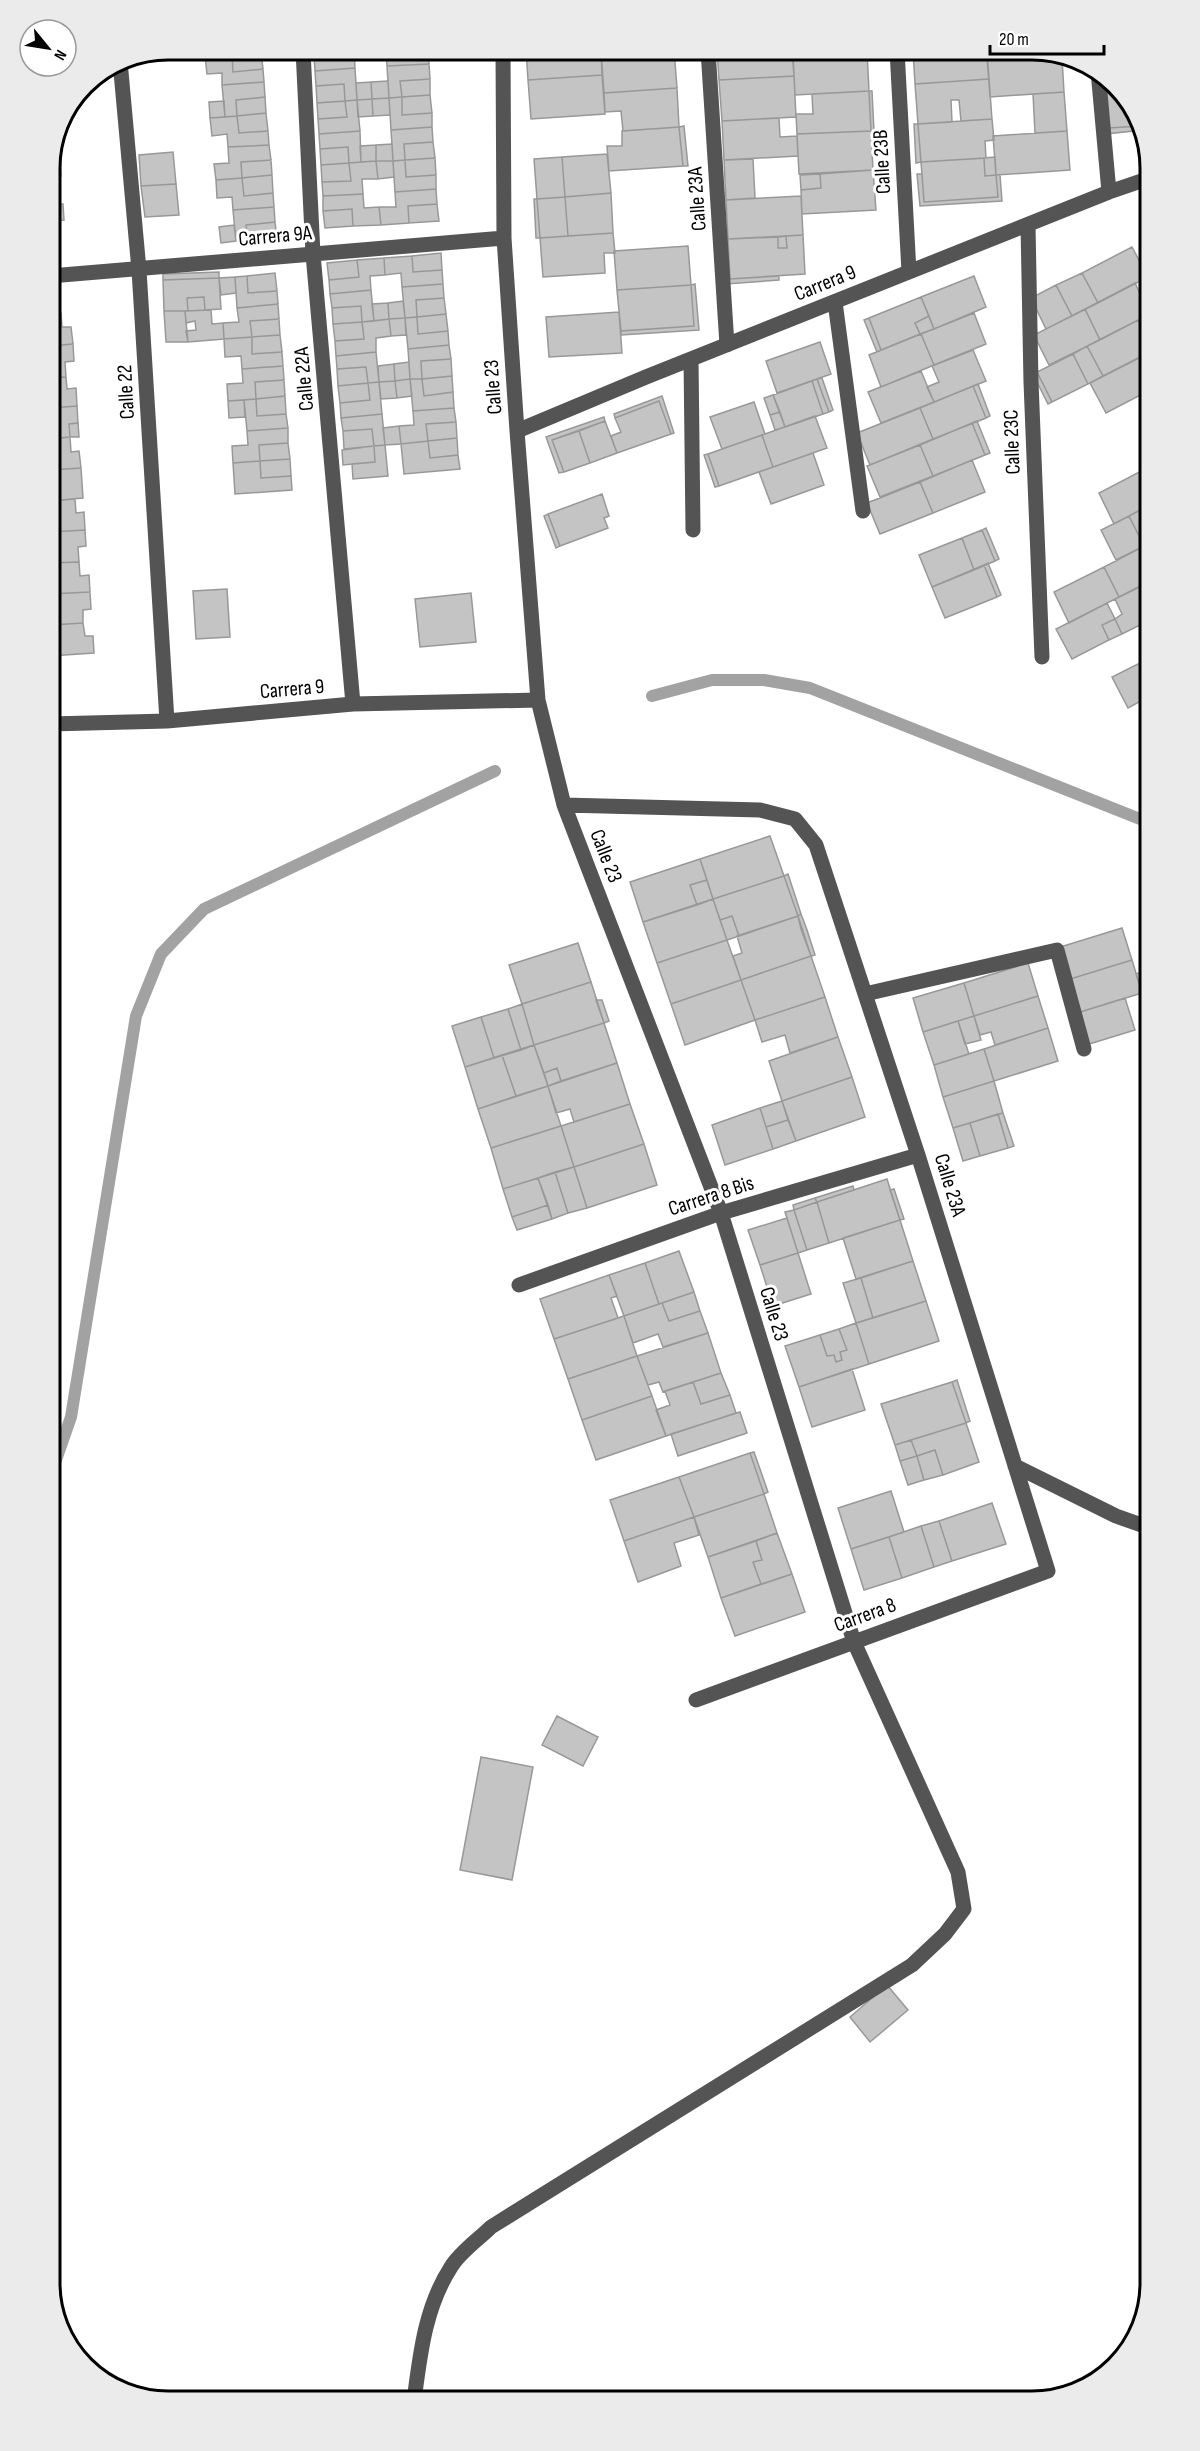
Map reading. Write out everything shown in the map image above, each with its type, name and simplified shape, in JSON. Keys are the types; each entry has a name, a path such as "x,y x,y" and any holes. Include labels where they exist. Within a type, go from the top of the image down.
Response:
{"street":[{"name":"Calle 22A","path":"304,60 314,254 353,704"},
{"name":"Calle 23","path":"415,2391 421,2349 432,2304 452,2265 491,2227 912,1965 945,1934 964,1909 958,1872 854,1642 721,1213 564,805 538,700 504,238 503,60"},
{"name":"Calle 23A","path":"709,60 727,345"},
{"name":"Calle 23B","path":"898,60 909,272"},
{"name":"Calle 22","path":"121,71 139,270 167,721"},
{"path":"1099,84 1109,192"},
{"name":"Carrera 9","path":"517,431 691,359 1140,181"},
{"name":"Calle 23C","path":"1028,225 1031,382 1042,657"},
{"name":"Carrera 9A","path":"60,275 504,238"},
{"path":"835,302 863,511"},
{"path":"691,359 693,530"},
{"name":"Carrera 9","path":"60,724 167,721 353,704 538,700"},
{"name":"Calle 23A","path":"564,805 760,810 795,819 816,845 918,1155 1048,1571"},
{"path":"865,994 1057,950 1084,1049"},
{"name":"Carrera 8 Bis","path":"519,1285 721,1213 918,1155"},
{"path":"1015,1466 1116,1516 1140,1524"},
{"name":"Carrera 8","path":"696,1700 1048,1571"}],"building":[{"path":"205,60 232,60 233,72 263,69 264,82 222,85 222,73 207,74"},
{"path":"232,60 262,60 263,69 233,72"},
{"path":"314,60 355,60 355,68 315,71"},
{"path":"387,60 429,60 429,64 387,66"},
{"path":"527,60 601,60 602,75 528,80"},
{"path":"602,60 675,60 677,88 604,93"},
{"path":"718,60 793,60 794,76 719,80"},
{"path":"793,60 867,60 869,91 795,95"},
{"path":"914,60 988,60 989,79 915,84"},
{"path":"987,60 1039,60 1062,65 1064,92 990,97"},
{"path":"429,64 430,79 400,81 402,97 389,98 387,66"},
{"path":"355,68 357,100 345,101 344,84 316,86 315,71"},
{"path":"602,75 605,114 531,119 528,80"},
{"path":"794,76 796,117 722,121 719,80"},
{"path":"430,79 430,95 402,97 400,81"},
{"path":"989,79 992,119 961,121 959,100 951,100 952,122 918,124 915,84"},
{"path":"388,81 389,98 372,99 371,82"},
{"path":"264,82 265,97 236,100 237,116 225,117 222,85"},
{"path":"371,82 372,99 357,100 356,83"},
{"path":"344,84 345,101 317,103 316,86"},
{"path":"677,88 679,127 623,131 621,111 605,112 604,93"},
{"path":"1105,90 1118,102 1132,127 1108,128"},
{"path":"869,91 872,91 874,131 871,131"},
{"path":"869,91 871,131 797,134 796,114 813,114 812,94"},
{"path":"1064,92 1067,131 1035,133 1033,94"},
{"path":"430,95 432,113 402,115 402,97"},
{"path":"265,97 266,113 237,116 236,100"},
{"path":"402,97 402,115 432,113 432,127 391,130 389,98"},
{"path":"389,98 390,115 373,116 372,99"},
{"path":"372,99 373,116 358,117 357,100"},
{"path":"357,100 360,131 319,134 318,119 347,117 345,101"},
{"path":"224,101 225,117 210,118 209,102"},
{"path":"345,101 347,117 318,119 317,103"},
{"path":"266,113 268,131 239,133 237,116"},
{"path":"237,116 239,133 268,131 269,145 228,147 227,134 212,136 210,118"},
{"path":"779,118 780,137 797,136 798,156 724,160 722,121"},
{"path":"992,119 994,140 985,141 986,158 921,162 918,124"},
{"path":"914,124 918,124 921,162 916,163"},
{"path":"684,126 688,166 683,166 679,127"},
{"path":"432,127 433,142 404,144 405,160 393,161 391,130"},
{"path":"679,127 683,166 609,171 607,146 622,146 622,131"},
{"path":"1132,127 1133,131 1105,134 1108,128"},
{"path":"360,131 361,162 349,163 348,147 320,149 319,134"},
{"path":"871,131 873,170 799,174 797,134"},
{"path":"1067,131 1070,170 996,175 993,136"},
{"path":"433,142 435,158 405,160 404,144"},
{"path":"392,144 393,161 376,161 376,145"},
{"path":"269,145 271,160 241,162 242,178 216,180 214,164 229,163 228,147"},
{"path":"376,145 376,161 361,162 360,146"},
{"path":"348,147 349,163 321,165 320,149"},
{"path":"173,152 176,184 141,186 139,155"},
{"path":"607,154 611,193 565,197 562,157"},
{"path":"562,157 565,197 537,199 534,159"},
{"path":"995,157 996,175 985,176 984,158"},
{"path":"435,158 436,175 406,177 405,160"},
{"path":"984,158 985,176 996,175 998,197 924,202 921,162"},
{"path":"753,159 755,198 726,200 724,160"},
{"path":"271,160 272,175 242,178 241,162"},
{"path":"405,160 406,177 436,175 436,189 395,192 393,161"},
{"path":"376,161 393,161 394,177 378,179"},
{"path":"376,161 378,179 362,179 363,194 323,196 322,182 351,181 349,163"},
{"path":"349,163 351,181 322,182 321,165"},
{"path":"873,170 876,210 802,214 801,190 821,188 820,174"},
{"path":"820,174 821,188 801,190 800,175"},
{"path":"917,174 922,174 924,202 998,197 996,175 1000,175 1002,201 920,206"},
{"path":"272,175 273,193 244,196 242,178"},
{"path":"242,178 244,196 273,193 274,207 233,210 232,197 217,198 216,180"},
{"path":"176,184 179,215 145,217 141,186"},
{"path":"436,189 437,204 408,206 409,223 381,225 379,207 396,207 395,192"},
{"path":"611,193 613,233 568,236 565,197"},
{"path":"363,194 364,208 379,207 381,225 353,226 352,209 323,211 323,196"},
{"path":"801,196 803,235 728,239 726,200"},
{"path":"565,197 568,236 540,238 537,199"},
{"path":"534,199 537,199 540,238 536,238"},
{"path":"60,204 63,204 64,220 60,221"},
{"path":"437,204 439,221 409,223 408,206"},
{"path":"274,207 275,222 246,225 248,241 236,241 233,210"},
{"path":"352,209 353,226 325,228 323,211"},
{"path":"275,222 277,238 248,241 246,225"},
{"path":"234,225 236,241 221,243 219,227"},
{"path":"613,233 615,253 604,253 605,273 543,277 540,238"},
{"path":"803,235 805,274 730,279 728,239 778,237 778,248 787,248 786,236"},
{"path":"786,236 787,248 778,248 778,237"},
{"path":"723,239 728,239 730,279 779,276 779,280 726,284"},
{"path":"688,246 691,285 617,290 614,251"},
{"path":"1132,247 1140,262 1140,281 1098,303 1082,273"},
{"path":"441,253 442,270 413,272 412,256"},
{"path":"412,256 413,272 442,270 443,284 402,287 401,273 385,275 384,258"},
{"path":"384,258 385,275 370,276 371,290 330,294 329,280 359,277 357,260"},
{"path":"357,260 359,277 329,280 327,263"},
{"path":"219,272 219,278 163,280 163,274"},
{"path":"275,273 277,291 248,293 247,276"},
{"path":"1082,273 1098,303 1072,316 1056,285"},
{"path":"247,276 248,293 277,291 278,304 237,308 235,277"},
{"path":"974,276 986,307 934,329 921,297"},
{"path":"235,277 236,293 221,295 219,278"},
{"path":"219,278 221,309 205,310 204,297 187,298 188,311 164,311 163,280"},
{"path":"1135,283 1140,293 1140,319 1100,340 1085,309"},
{"path":"443,284 444,298 416,300 417,317 405,318 402,287"},
{"path":"695,284 699,330 621,335 621,331 694,326 691,285"},
{"path":"691,285 694,326 621,331 617,290"},
{"path":"1056,285 1072,316 1046,329 1031,298"},
{"path":"371,290 374,321 362,322 361,306 332,308 330,294"},
{"path":"204,297 205,310 188,311 187,298"},
{"path":"921,297 929,316 915,323 920,334 881,350 869,318"},
{"path":"444,298 446,314 417,317 416,300"},
{"path":"403,301 405,318 389,319 388,303"},
{"path":"388,303 389,319 374,321 372,304"},
{"path":"278,304 279,319 250,321 252,337 224,339 223,323 239,322 237,308"},
{"path":"361,306 362,322 333,324 332,308"},
{"path":"1085,309 1100,340 1049,365 1034,335"},
{"path":"211,310 212,324 223,323 224,339 188,342 186,331 196,330 195,321 186,323 185,311"},
{"path":"164,311 185,311 188,342 166,342"},
{"path":"619,312 622,353 549,357 546,317"},
{"path":"60,313 62,327 71,327 73,344 60,345"},
{"path":"974,313 986,344 934,365 921,334"},
{"path":"446,314 448,331 418,334 417,317"},
{"path":"929,316 934,329 920,334 915,323"},
{"path":"417,317 418,334 448,331 449,345 408,349 405,318"},
{"path":"405,318 406,335 391,336 389,319"},
{"path":"869,318 881,350 877,352 864,320"},
{"path":"279,319 280,335 252,337 250,321"},
{"path":"389,319 391,336 376,338 376,352 336,356 335,341 364,339 362,322"},
{"path":"1138,320 1140,324 1140,357 1103,376 1087,346"},
{"path":"362,322 364,339 335,341 333,324"},
{"path":"921,334 934,365 881,387 869,355"},
{"path":"280,335 282,352 252,354 252,337"},
{"path":"252,337 252,354 282,352 283,366 242,369 241,356 225,357 224,339"},
{"path":"820,342 831,374 777,393 766,361"},
{"path":"73,344 74,361 65,362 66,377 60,377 60,345"},
{"path":"449,345 451,359 421,361 422,379 410,379 408,349"},
{"path":"1087,346 1103,376 1088,384 1073,354"},
{"path":"973,350 986,381 934,402 927,387 939,382 932,366"},
{"path":"376,352 379,382 368,383 366,367 337,369 336,356"},
{"path":"1073,354 1088,384 1052,402 1037,372"},
{"path":"1140,358 1140,395 1106,413 1090,383"},
{"path":"451,359 452,376 422,379 421,361"},
{"path":"409,362 410,379 395,381 394,364"},
{"path":"394,364 395,381 379,382 378,366"},
{"path":"283,366 284,380 255,382 256,399 228,401 227,384 243,383 242,369"},
{"path":"366,367 368,383 338,386 337,369"},
{"path":"921,371 934,402 881,423 868,392"},
{"path":"1037,372 1052,402 1048,404 1033,374"},
{"path":"452,376 453,392 424,396 422,379"},
{"path":"60,377 66,377 67,389 76,388 77,406 60,407"},
{"path":"822,378 833,410 829,412 817,379"},
{"path":"410,379 412,396 397,398 395,381"},
{"path":"410,379 422,379 424,396 453,392 454,408 413,411"},
{"path":"817,379 829,412 823,414 812,381"},
{"path":"284,380 285,396 256,399 255,382"},
{"path":"395,381 397,398 381,399 379,382"},
{"path":"812,381 823,414 785,427 773,395"},
{"path":"379,382 382,414 341,418 340,403 370,400 368,383"},
{"path":"368,383 370,400 340,403 338,386"},
{"path":"978,384 990,416 986,418 973,386"},
{"path":"973,386 986,418 933,439 920,408"},
{"path":"773,395 780,412 770,415 764,398"},
{"path":"285,396 286,414 257,416 256,399"},
{"path":"662,396 674,433 671,434 659,401 615,418 614,414"},
{"path":"256,399 257,416 286,414 288,428 247,431 244,400"},
{"path":"244,400 245,417 229,418 228,401"},
{"path":"659,401 671,434 617,453 611,436 621,432 615,418"},
{"path":"754,402 765,434 722,449 710,417"},
{"path":"77,406 78,423 69,424 70,437 60,438 60,407"},
{"path":"454,408 456,422 426,424 428,441 401,444 399,426 414,425 413,411"},
{"path":"920,408 933,439 870,465 857,433"},
{"path":"920,408 933,439 870,465 857,433"},
{"path":"780,412 785,427 775,430 770,415"},
{"path":"382,414 385,445 374,446 372,429 343,431 341,418"},
{"path":"815,416 827,448 773,467 762,435"},
{"path":"604,417 605,421 552,440 564,472 559,473 546,437"},
{"path":"605,421 617,453 590,463 579,431"},
{"path":"977,421 990,453 985,455 972,423"},
{"path":"456,422 457,438 428,441 426,424"},
{"path":"78,423 79,437 70,437 69,424"},
{"path":"972,423 985,455 933,476 920,445"},
{"path":"399,426 401,444 385,445 383,428"},
{"path":"288,428 288,443 259,445 260,461 233,463 232,446 248,445 247,431"},
{"path":"372,429 374,446 344,449 343,431"},
{"path":"579,431 590,463 564,472 552,440"},
{"path":"762,435 773,467 719,486 708,454"},
{"path":"70,437 71,452 79,451 81,468 60,469 60,438"},
{"path":"457,438 458,455 430,458 428,441"},
{"path":"428,441 430,458 458,455 460,469 404,474 401,444"},
{"path":"288,443 290,459 260,461 259,445"},
{"path":"385,445 388,476 353,479 352,464 375,462 374,446"},
{"path":"920,445 933,476 880,497 867,466"},
{"path":"374,446 375,462 343,465 342,450"},
{"path":"813,453 824,485 771,504 759,472"},
{"path":"708,454 719,486 715,487 704,455"},
{"path":"290,459 291,476 261,478 260,461"},
{"path":"972,460 985,492 933,513 920,482"},
{"path":"260,461 261,478 291,476 292,490 235,494 233,463"},
{"path":"81,468 83,498 60,500 60,469"},
{"path":"1140,472 1140,510 1114,524 1099,493"},
{"path":"920,482 933,513 880,534 867,503"},
{"path":"602,494 609,516 604,518 608,528 560,546 548,514"},
{"path":"75,499 76,513 84,512 85,530 60,531 60,500"},
{"path":"1140,510 1140,538 1129,516"},
{"path":"548,514 560,546 556,548 544,516"},
{"path":"1129,516 1140,538 1140,548 1116,560 1101,530"},
{"path":"986,528 999,559 995,561 982,530"},
{"path":"85,530 86,546 78,547 79,562 60,563 60,531"},
{"path":"982,530 995,561 974,570 962,538"},
{"path":"962,538 974,570 932,587 919,555"},
{"path":"1140,548 1140,586 1119,597 1104,567"},
{"path":"79,562 80,576 89,575 90,592 60,594 60,563"},
{"path":"988,563 1001,595 997,597 984,565"},
{"path":"984,565 997,597 945,618 932,587"},
{"path":"1104,567 1119,597 1069,623 1054,592"},
{"path":"1140,587 1140,625 1122,634 1115,619 1122,614 1115,599"},
{"path":"227,589 230,637 196,639 193,591"},
{"path":"90,592 91,609 83,610 83,623 60,624 60,594"},
{"path":"471,593 476,642 420,647 415,599"},
{"path":"1107,603 1115,619 1102,625 1109,640 1072,659 1056,629"},
{"path":"1115,619 1122,634 1109,640 1102,625"},
{"path":"83,623 85,636 93,636 94,653 60,655 60,624"},
{"path":"1140,663 1140,701 1128,708 1112,677"},
{"path":"770,836 784,876 713,899 700,859"},
{"path":"700,859 707,880 690,885 697,905 643,922 630,882"},
{"path":"788,874 801,914 798,916 784,876"},
{"path":"784,876 798,916 739,936 732,916 720,920 713,899"},
{"path":"707,880 713,899 697,905 690,885"},
{"path":"713,899 727,940 657,963 643,922"},
{"path":"801,914 815,955 811,956 801,929 798,916"},
{"path":"732,916 739,936 727,940 720,920"},
{"path":"798,916 811,956 741,980 733,956 742,953 737,936"},
{"path":"1122,928 1132,960 1067,980 1057,948"},
{"path":"727,940 741,980 671,1004 657,963"},
{"path":"578,943 591,982 522,1004 509,965"},
{"path":"811,956 825,997 755,1020 741,980"},
{"path":"1132,960 1140,994 1077,1013 1067,980"},
{"path":"1028,963 1038,996 974,1016 964,983"},
{"path":"1140,973 1140,987 1136,974"},
{"path":"741,980 755,1020 685,1045 671,1004"},
{"path":"591,982 604,1023 534,1045 522,1004"},
{"path":"964,983 974,1016 923,1032 913,998"},
{"path":"1038,996 1048,1028 995,1045 991,1032 980,1035 974,1016"},
{"path":"825,997 838,1037 790,1053 785,1035 762,1042 755,1020"},
{"path":"1125,998 1135,1030 1086,1045 1077,1013"},
{"path":"596,1000 602,1000 609,1021 604,1023"},
{"path":"522,1004 534,1045 521,1050 508,1009"},
{"path":"508,1009 521,1050 494,1058 481,1017"},
{"path":"974,1016 981,1040 965,1044 958,1021"},
{"path":"481,1017 494,1058 465,1067 452,1026"},
{"path":"958,1021 969,1054 934,1065 923,1032"},
{"path":"604,1023 617,1063 561,1081 557,1068 544,1073 534,1045"},
{"path":"1048,1028 1058,1061 994,1081 984,1049"},
{"path":"838,1037 852,1077 782,1101 769,1061"},
{"path":"534,1045 548,1086 516,1096 502,1055"},
{"path":"984,1049 994,1081 943,1097 934,1065"},
{"path":"502,1055 516,1096 478,1109 465,1067"},
{"path":"617,1063 630,1104 574,1122 570,1109 556,1113 548,1086"},
{"path":"557,1068 561,1081 548,1086 544,1073"},
{"path":"852,1077 865,1117 796,1141 782,1101"},
{"path":"994,1081 1003,1113 953,1128 943,1097"},
{"path":"548,1086 561,1126 491,1148 478,1109"},
{"path":"782,1101 788,1120 766,1127 760,1108"},
{"path":"630,1104 644,1144 574,1167 561,1126"},
{"path":"760,1108 773,1149 725,1165 712,1125"},
{"path":"1003,1113 1014,1146 1008,1148 998,1114"},
{"path":"998,1114 1008,1148 980,1156 970,1123"},
{"path":"788,1120 796,1141 773,1149 766,1127"},
{"path":"970,1123 980,1156 963,1161 953,1128"},
{"path":"561,1126 574,1167 503,1189 491,1148"},
{"path":"644,1144 657,1185 587,1208 574,1167"},
{"path":"574,1167 587,1208 568,1213 555,1172"},
{"path":"555,1172 568,1213 552,1219 538,1178"},
{"path":"538,1178 548,1205 512,1217 503,1189"},
{"path":"887,1179 900,1220 829,1243 817,1202"},
{"path":"853,1186 854,1190 817,1202 815,1198"},
{"path":"894,1189 904,1219 900,1220 890,1190"},
{"path":"815,1198 817,1202 794,1210 793,1205"},
{"path":"817,1202 829,1243 807,1250 794,1210"},
{"path":"548,1205 552,1219 517,1230 512,1217"},
{"path":"794,1210 807,1250 798,1253 785,1212"},
{"path":"787,1218 798,1253 760,1265 748,1230"},
{"path":"900,1220 913,1261 856,1279 843,1238"},
{"path":"679,1251 694,1292 659,1304 645,1263"},
{"path":"798,1253 811,1294 773,1306 760,1265"},
{"path":"913,1261 926,1301 873,1318 861,1278"},
{"path":"645,1263 659,1304 624,1316 609,1275"},
{"path":"609,1275 617,1296 611,1298 618,1318 554,1339 540,1299"},
{"path":"861,1278 873,1318 856,1323 843,1283"},
{"path":"694,1292 700,1311 669,1321 662,1303"},
{"path":"926,1301 939,1341 869,1364 856,1323"},
{"path":"662,1303 669,1321 700,1311 708,1333 663,1347 658,1334 633,1343 624,1316"},
{"path":"624,1316 637,1356 568,1379 554,1339"},
{"path":"856,1323 869,1364 799,1387 785,1346 820,1335 827,1356 834,1355 836,1362 842,1360 840,1352 847,1350 839,1329"},
{"path":"839,1329 847,1350 840,1352 842,1360 836,1362 834,1355 827,1356 820,1335"},
{"path":"708,1333 721,1373 663,1392 659,1382 648,1385 637,1356"},
{"path":"637,1356 652,1396 582,1420 568,1379"},
{"path":"852,1369 865,1410 812,1427 799,1387"},
{"path":"721,1373 730,1395 701,1404 693,1382"},
{"path":"957,1380 970,1421 966,1423 952,1382"},
{"path":"693,1382 701,1404 730,1395 736,1413 666,1436 656,1410 670,1405 665,1391"},
{"path":"952,1382 966,1423 895,1445 881,1404"},
{"path":"652,1396 666,1436 596,1460 582,1420"},
{"path":"740,1412 747,1433 678,1456 671,1434"},
{"path":"966,1423 979,1462 943,1475 935,1450 917,1456 911,1440"},
{"path":"911,1440 917,1456 900,1461 895,1445"},
{"path":"935,1450 943,1475 924,1480 917,1456"},
{"path":"754,1452 768,1492 764,1494 750,1453"},
{"path":"750,1453 764,1494 694,1517 679,1477"},
{"path":"917,1456 924,1480 908,1485 900,1461"},
{"path":"679,1477 694,1517 624,1541 610,1500"},
{"path":"891,1491 904,1532 851,1549 838,1508"},
{"path":"764,1494 777,1533 708,1557 694,1517"},
{"path":"992,1503 1006,1544 952,1561 939,1521"},
{"path":"694,1517 699,1535 674,1543 681,1566 638,1582 624,1541"},
{"path":"939,1521 952,1561 934,1567 921,1526"},
{"path":"921,1526 934,1567 902,1578 889,1537"},
{"path":"777,1533 792,1574 761,1584 753,1562 762,1560 756,1541"},
{"path":"889,1537 902,1578 864,1590 851,1549"},
{"path":"756,1541 762,1560 753,1562 761,1584 721,1598 708,1557"},
{"path":"792,1574 805,1612 735,1636 721,1598"},
{"path":"557,1716 598,1737 583,1766 542,1745"},
{"path":"481,1757 533,1767 512,1880 460,1870"},
{"path":"887,1985 908,2010 870,2042 850,2017"}],"waterway":[{"path":"652,696 712,680 764,680 810,688 1140,819"},
{"path":"60,1448 71,1417 136,1016 161,954 204,909 495,771"}]}
